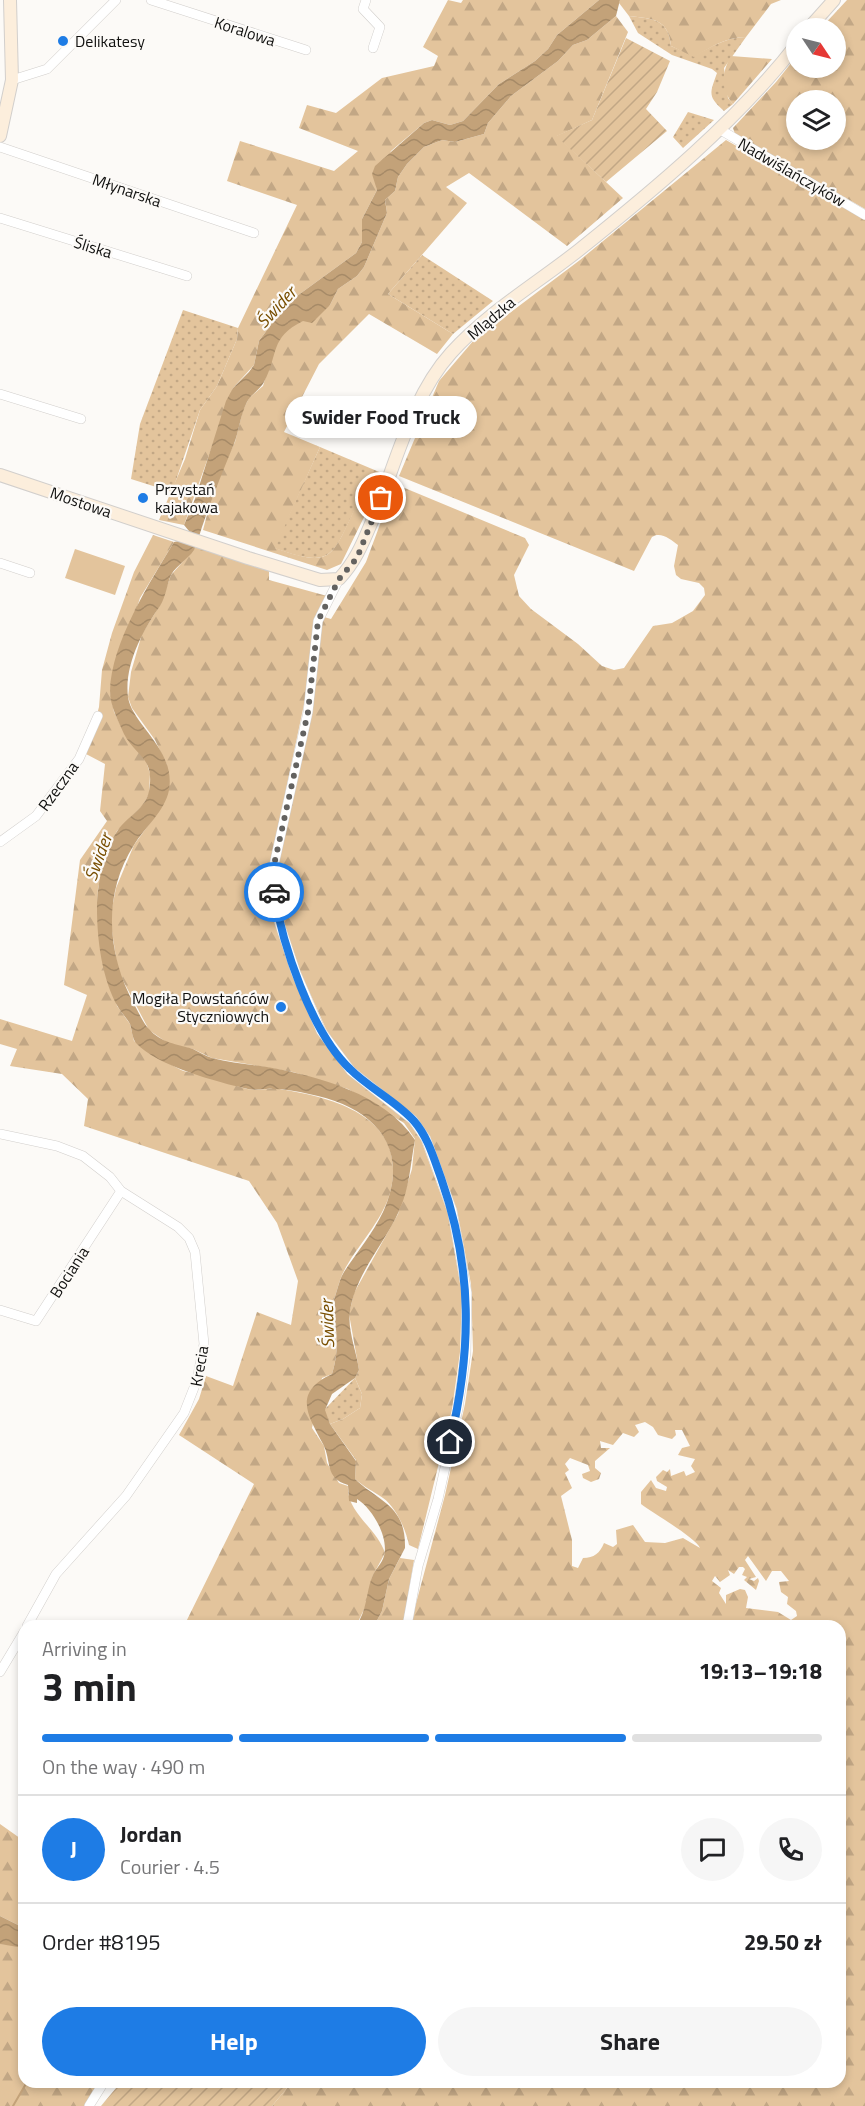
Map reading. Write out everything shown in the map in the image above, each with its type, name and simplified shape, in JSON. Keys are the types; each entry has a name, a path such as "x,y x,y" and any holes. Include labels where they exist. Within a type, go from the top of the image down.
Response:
{"street":[{"path":"0,136 12,80 10,0"},
{"path":"12,80 47,69 116,0"},
{"name":"Koralowa","path":"151,0 306,50"},
{"path":"366,0 363,9 380,27 373,48"},
{"path":"818,18 834,0"},
{"name":"Mlądzka","path":"339,579 357,558 417,408 432,379 451,353 501,307 580,249 719,129 786,58"},
{"name":"Nadwiślańczyków","path":"719,129 865,215"},
{"name":"Młynarska","path":"0,147 254,233"},
{"name":"Śliska","path":"0,218 187,276"},
{"path":"0,394 81,419"},
{"name":"Mostowa","path":"0,475 320,580 339,579"},
{"path":"0,563 30,573"},
{"path":"339,579 318,621 308,712 272,874 278,919 296,973 321,1031 351,1071 413,1120 426,1139 452,1210 467,1293 466,1352 458,1409 437,1501 418,1566 408,1620"},
{"name":"Rzeczna","path":"0,842 36,816 79,759 98,716"},
{"name":"Krecia","path":"0,1134 57,1146 83,1156 110,1177 121,1191 178,1227 189,1238 195,1252 199,1284 199,1312 204,1344 203,1359 191,1401 171,1435 119,1504 56,1574 30,1620"},
{"name":"Bociania","path":"0,1310 36,1321 121,1191"},
{"path":"0,1672 18,1642"},
{"path":"88,2106 100,2088"}],"green space":[{"path":"448,0 461,3 463,0 599,0 557,35 548,49 535,61 499,84 463,121 450,125 432,120 424,123 391,151 376,181 377,190 362,219 362,242 356,253 286,304 259,341 254,365 233,388 184,525 159,520 185,459 200,410 217,386 237,339 238,328 297,205 227,181 240,141 334,171 358,151 299,128 307,105 336,113 382,78 434,66 438,56 423,47"},
{"path":"620,0 781,0 771,4 746,37 725,41 694,57 671,46 667,30 663,25 652,19 629,16 619,3"},
{"path":"847,0 865,0 865,209 735,134 733,128 786,70 786,78 846,78 846,18 830,18"},
{"path":"616,16 628,32 592,120 557,136 623,198 567,246 469,173 446,187 467,203 388,294 453,334 437,354 369,314 319,364 284,432 320,447 275,548 307,557 318,558 326,555 340,540 354,510 366,513 341,564 327,570 203,530 215,484 235,442 243,410 249,398 263,386 275,346 282,334 291,327 330,305 338,289 357,276 364,267 387,213 385,200 395,191 398,177 407,164 424,147 442,140 455,142 484,134 488,123 511,96 558,61 573,45 587,40"},
{"path":"629,16 652,19 663,25 667,30 671,46 694,56 725,41 746,37 724,68 728,98 733,104 724,111 712,98 717,73 712,69 672,55 638,33"},
{"path":"626,38 670,61 657,92 646,109 667,131 606,182 556,136 592,120"},
{"path":"731,56 772,59 733,104 724,86 724,74"},
{"path":"688,112 714,120 683,148 673,137"},
{"path":"726,140 865,220 865,2106 272,2106 287,2088 846,2088 846,1620 791,1620 412,1620 445,1495 465,1404 473,1351 471,1284 457,1210 430,1136 417,1118 355,1068 341,1052 326,1029 300,971 283,919 277,874 322,621 324,617 331,619 366,562 395,484 525,538 529,545 514,575 519,596 531,609 578,644 602,666 614,670 624,668 653,626 672,623 693,611 705,595 704,588 699,583 681,579 676,575 674,566 678,545 665,536 652,537 634,571 399,476 439,381 474,340 580,260","holes":["645,1422 653,1427 658,1435 672,1439 676,1435 675,1430 682,1430 690,1446 682,1448 678,1455 695,1459 691,1466 695,1472 686,1476 684,1471 671,1476 670,1469 667,1472 663,1470 656,1477 657,1481 667,1487 666,1491 656,1488 651,1480 641,1492 641,1504 683,1532 700,1548 683,1538 665,1543 645,1542 633,1525 616,1530 617,1544 613,1547 604,1543 596,1554 583,1558 578,1568 572,1566 572,1540 561,1496 572,1488 565,1473 569,1470 565,1464 570,1458 588,1465 590,1471 582,1474 583,1478 591,1482 599,1479 601,1473 595,1468 595,1461 610,1448 601,1448 600,1441 613,1445 623,1433 634,1437 639,1432 635,1425","748,1556 766,1581 772,1571 781,1571 789,1581 779,1582 781,1592 788,1597 787,1604 796,1611 797,1616 791,1620 778,1612 746,1608 748,1597 745,1590 740,1589 726,1595 726,1604 719,1593 721,1588 712,1581 715,1576 720,1582 730,1575 728,1570 734,1574 739,1567 743,1567 745,1569 742,1575 747,1577 744,1580 756,1590 759,1581 758,1578 754,1581 749,1579 756,1577 745,1560"]},
{"path":"422,255 493,301 453,334 388,294"},
{"path":"183,310 238,328 237,339 217,386 200,410 172,492 131,479 140,424"},
{"path":"320,447 384,474 366,513 354,511 340,541 333,550 317,558 274,548"},
{"path":"153,535 174,542 140,598 110,691 114,712 127,738 145,757 150,774 149,794 143,805 117,831 111,842 98,888 97,907 117,1006 130,1024 134,1041 169,1064 184,1071 247,1089 279,1089 323,1098 345,1106 363,1116 379,1130 389,1146 393,1167 390,1193 386,1204 347,1265 329,1309 335,1323 336,1358 332,1374 322,1378 312,1428 324,1446 327,1463 339,1483 348,1486 352,1504 376,1536 385,1553 372,1577 369,1599 359,1620 187,1620 254,1484 179,1435 199,1399 206,1376 233,1386 257,1312 291,1325 298,1281 277,1223 249,1181 84,1126 88,1099 62,1074 10,1066 17,1049 0,1044 0,1019 72,1041 87,995 64,985 80,860 107,821 100,811 105,764 86,754 99,707 102,670 112,633 134,572"},
{"path":"196,547 269,571 269,580 327,596 268,874 318,1033 348,1074 409,1123 421,1140 448,1214 462,1295 460,1352 452,1409 418,1549 409,1545 400,1519 388,1502 355,1479 356,1460 330,1424 360,1408 362,1394 355,1378 359,1370 349,1314 354,1293 398,1214 412,1169 415,1139 404,1123 348,1089 293,1072 212,1058 193,1049 169,1044 149,1030 118,971 110,918 116,888 134,845 163,805 167,765 155,740 132,708 128,697 131,672 142,634 160,605 171,575"},
{"path":"75,549 125,566 115,595 65,578"},
{"path":"355,1378 362,1394 360,1408 330,1424 324,1410"},
{"path":"400,1558 414,1560 404,1620 377,1620 382,1611 389,1579"},
{"path":"0,1824 18,1837 18,1925 0,1916"},
{"path":"0,1944 18,1945 18,2088 97,2088 84,2106 0,2106"},
{"path":"116,2088 287,2088 272,2106 101,2106"}],"water":[{"path":"599,0 620,0 616,16 587,40 573,45 558,61 511,96 488,123 484,134 455,142 442,140 424,147 407,164 398,177 395,191 385,200 387,213 364,267 357,276 338,289 330,305 312,323 303,321 292,327 276,347 264,382 245,407 234,444 196,546 171,575 162,602 136,648 129,673 128,697 131,707 160,750 169,775 167,798 134,845 124,864 113,904 114,946 119,966 143,1021 159,1037 212,1058 287,1071 349,1090 386,1110 415,1140 403,1202 393,1224 364,1272 353,1297 349,1318 359,1370 355,1378 332,1394 325,1410 330,1424 356,1461 355,1479 396,1513 404,1534 405,1548 389,1579 382,1611 377,1620 360,1620 372,1577 384,1556 384,1541 378,1524 369,1510 357,1499 357,1503 349,1501 348,1485 340,1482 332,1473 326,1450 312,1424 307,1405 312,1389 332,1374 337,1341 335,1323 329,1309 344,1272 383,1212 391,1188 393,1167 389,1149 381,1133 368,1119 351,1108 304,1093 270,1089 254,1090 204,1077 158,1059 136,1043 130,1024 119,1009 104,972 97,920 100,878 109,847 118,830 144,802 149,791 150,780 147,764 124,734 111,702 112,672 124,633 143,594 174,542 183,540 189,531 184,525 195,499 226,401 233,388 254,365 259,341 286,304 356,253 362,242 362,219 377,190 372,174 375,166 424,123 432,120 450,125 463,121 499,84 535,61 548,49 557,35"},
{"path":"0,1916 18,1925 18,1947 0,1944"}],"waterway":[{"path":"13,2106 24,2088"}],"way so far":[{"path":"274,892 272,874 308,712 318,621 339,579 357,558 381,498"}],"place":[{"name":"Delikatesy","path":"63,41"},
{"name":"Przystań kajakowa","path":"143,498"},
{"name":"Swider Food Truck","path":"381,498"},
{"name":"Mogiła Powstańców Styczniowych","path":"281,1007"}],"route":[{"path":"274,892 278,919 296,973 321,1031 351,1071 413,1120 426,1139 452,1210 467,1293 467,1317 466,1352 458,1409 450,1442"}],"water label":[{"name":"Świder","path":"276,307"},
{"name":"Świder","path":"98,857"},
{"name":"Świder","path":"327,1324"}]}
